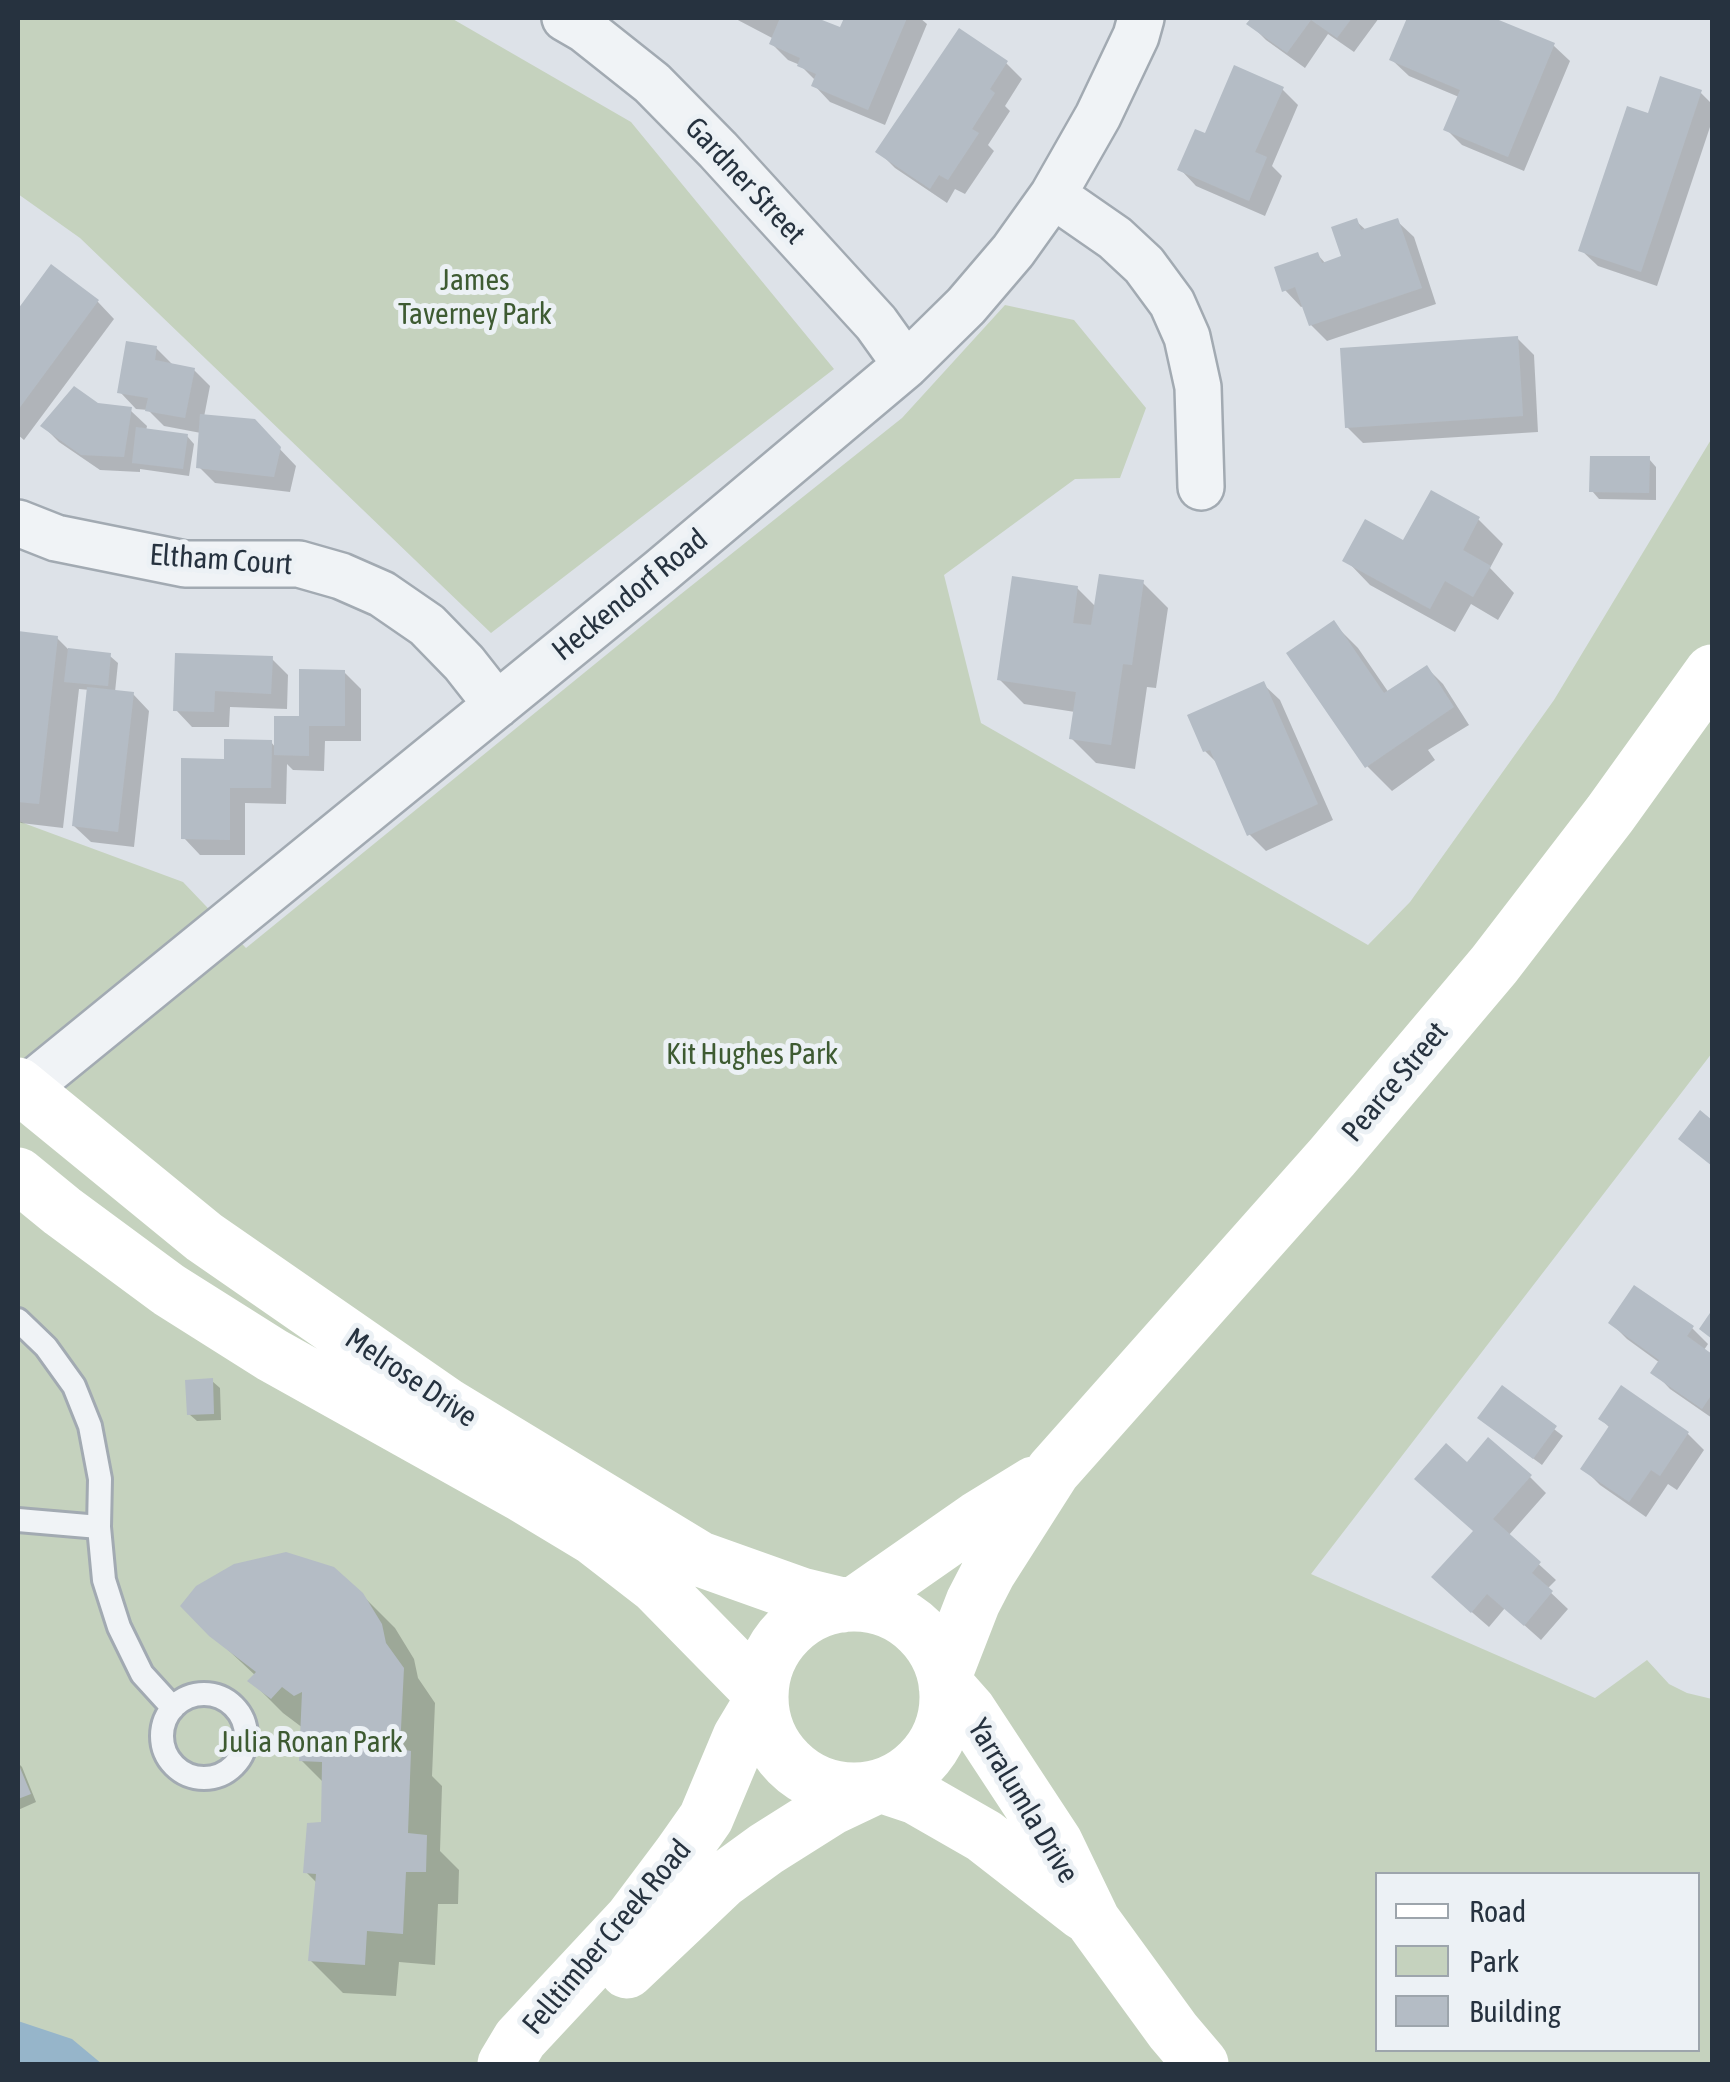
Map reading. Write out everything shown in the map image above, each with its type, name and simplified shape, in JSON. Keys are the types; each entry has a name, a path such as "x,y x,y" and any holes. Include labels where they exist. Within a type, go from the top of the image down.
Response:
{"main road":[{"name":"Pearce Street","path":"946,1680 973,1602 1053,1472 1332,1157 1494,965 1712,672"},
{"name":"Melrose Drive","path":"19,1091 204,1237 448,1406 700,1559 801,1595 849,1604"},
{"name":"Melrose Drive","path":"18,1174 62,1212 169,1290 272,1355 594,1538 656,1586 761,1697"},
{"name":"Pearce Street","path":"849,1604 1053,1472"},
{"path":"849,1604 885,1610 912,1624 932,1646 946,1680 946,1710 939,1736 926,1757 906,1774 877,1788 840,1790 809,1779 785,1760 768,1732 761,1697 766,1668 778,1644 795,1625 818,1612 849,1604"},
{"name":"Yarralumla Drive","path":"946,1680 1055,1842 1092,1921 1201,2064"},
{"name":"Felltimber Creek Road","path":"505,2064 520,2039 632,1918 706,1818 761,1697"},
{"name":"Felltimber Creek Road","path":"536,2064 649,1948 722,1881 831,1808 877,1788"},
{"name":"Yarralumla Drive","path":"877,1788 916,1797 984,1836 1092,1921"}],"street":[{"name":"Gardner Street","path":"564,18 584,29 652,83 876,323 906,365"},
{"name":"Heckendorf Road","path":"19,1091 661,571 906,365 966,306 1054,195 1098,116 1141,18"},
{"path":"1054,195 1115,238 1144,265 1172,303 1187,336 1198,387 1201,488"},
{"name":"Eltham Court","path":"18,523 56,538 185,564 299,564 340,576 382,594 428,625 496,705"}],"lane":[{"path":"18,1320 46,1347 74,1386 85,1412 100,1479 104,1580 118,1627 142,1674 173,1708"},
{"path":"18,1520 99,1527"}],"green space":[{"name":"James Taverney Park","path":"18,18 451,18 631,122 834,369 491,633 80,238 18,194"},
{"path":"1005,305 1074,320 1146,408 1120,478 1075,479 944,575 981,723 1368,945 1410,902 1554,700 1712,438 1712,1053 1311,1574 1595,1698 1647,1660 1669,1684 1712,1699 1712,2064 18,2064 18,821 183,882 246,948 902,418"}],"water":[{"path":"18,2021 72,2039 102,2064 18,2064"}],"building":[{"path":"780,18 817,18 840,27 844,18 907,18 868,110 811,86 816,74 797,66 800,58 769,44"},
{"path":"1251,18 1352,18 1337,38 1311,20 1287,53 1246,24"},
{"path":"1407,18 1494,18 1555,43 1508,157 1443,130 1460,90 1389,60"},
{"path":"959,28 1008,61 990,89 995,93 972,129 979,133 948,180 939,175 930,189 875,152"},
{"path":"1234,65 1284,87 1255,152 1267,157 1249,201 1177,170 1195,129 1205,133"},
{"path":"1660,76 1702,90 1641,272 1578,251 1627,106 1648,113"},
{"path":"1357,218 1361,230 1398,218 1422,288 1309,326 1295,287 1282,292 1274,267 1318,252 1322,263 1341,256 1331,227"},
{"path":"51,264 99,300 18,410 18,309"},
{"path":"1518,336 1523,416 1345,428 1340,348"},
{"path":"126,341 157,346 155,360 195,368 185,418 145,411 148,398 117,393"},
{"path":"74,386 98,403 132,407 124,457 81,455 40,426"},
{"path":"200,414 255,419 281,447 274,477 196,468"},
{"path":"136,427 188,434 183,469 132,463"},
{"path":"1590,456 1650,456 1649,493 1589,492"},
{"path":"1431,490 1480,517 1463,550 1491,566 1473,597 1445,581 1430,609 1342,561 1365,519 1403,540"},
{"path":"1099,574 1144,580 1132,665 1123,664 1111,745 1069,739 1076,692 997,680 1012,576 1078,586 1073,623 1091,625"},
{"path":"1334,620 1384,693 1427,665 1454,707 1365,768 1286,653"},
{"path":"18,631 58,636 39,804 18,802"},
{"path":"68,648 111,653 108,686 64,682"},
{"path":"175,653 273,656 271,694 215,691 214,712 173,711"},
{"path":"299,669 345,670 345,726 309,726 309,756 274,755 274,716 299,716"},
{"path":"1264,681 1318,804 1247,836 1210,750 1203,752 1187,715"},
{"path":"87,687 134,692 118,832 72,826"},
{"path":"224,739 272,740 271,788 230,788 230,840 181,839 181,758 224,759"},
{"path":"1700,1110 1712,1120 1712,1166 1678,1139"},
{"path":"1634,1285 1694,1326 1687,1336 1712,1354 1712,1394 1702,1409 1650,1373 1659,1360 1608,1323"},
{"path":"1712,1310 1712,1339 1699,1329"},
{"path":"213,1378 214,1414 187,1415 185,1380"},
{"path":"1502,1385 1557,1426 1533,1459 1477,1418"},
{"path":"1621,1385 1689,1432 1660,1476 1651,1470 1629,1502 1580,1469 1609,1426 1598,1419"},
{"path":"1488,1437 1532,1475 1493,1519 1541,1562 1532,1573 1553,1591 1524,1626 1487,1594 1471,1613 1431,1577 1473,1531 1414,1479 1446,1443 1467,1462"},
{"path":"286,1552 334,1567 363,1593 382,1624 386,1643 404,1668 400,1749 411,1751 408,1833 427,1835 426,1872 406,1872 403,1934 367,1931 365,1965 308,1961 316,1874 303,1873 307,1823 321,1822 322,1762 299,1761 302,1692 294,1696 282,1687 271,1699 247,1681 256,1672 209,1636 180,1606 196,1586 234,1564"},
{"path":"18,1763 31,1794 18,1799"}],"park label":[{"name":"Kit Hughes Park","path":"752,1055"},
{"name":"Julia Ronan Park","path":"311,1743"}]}
